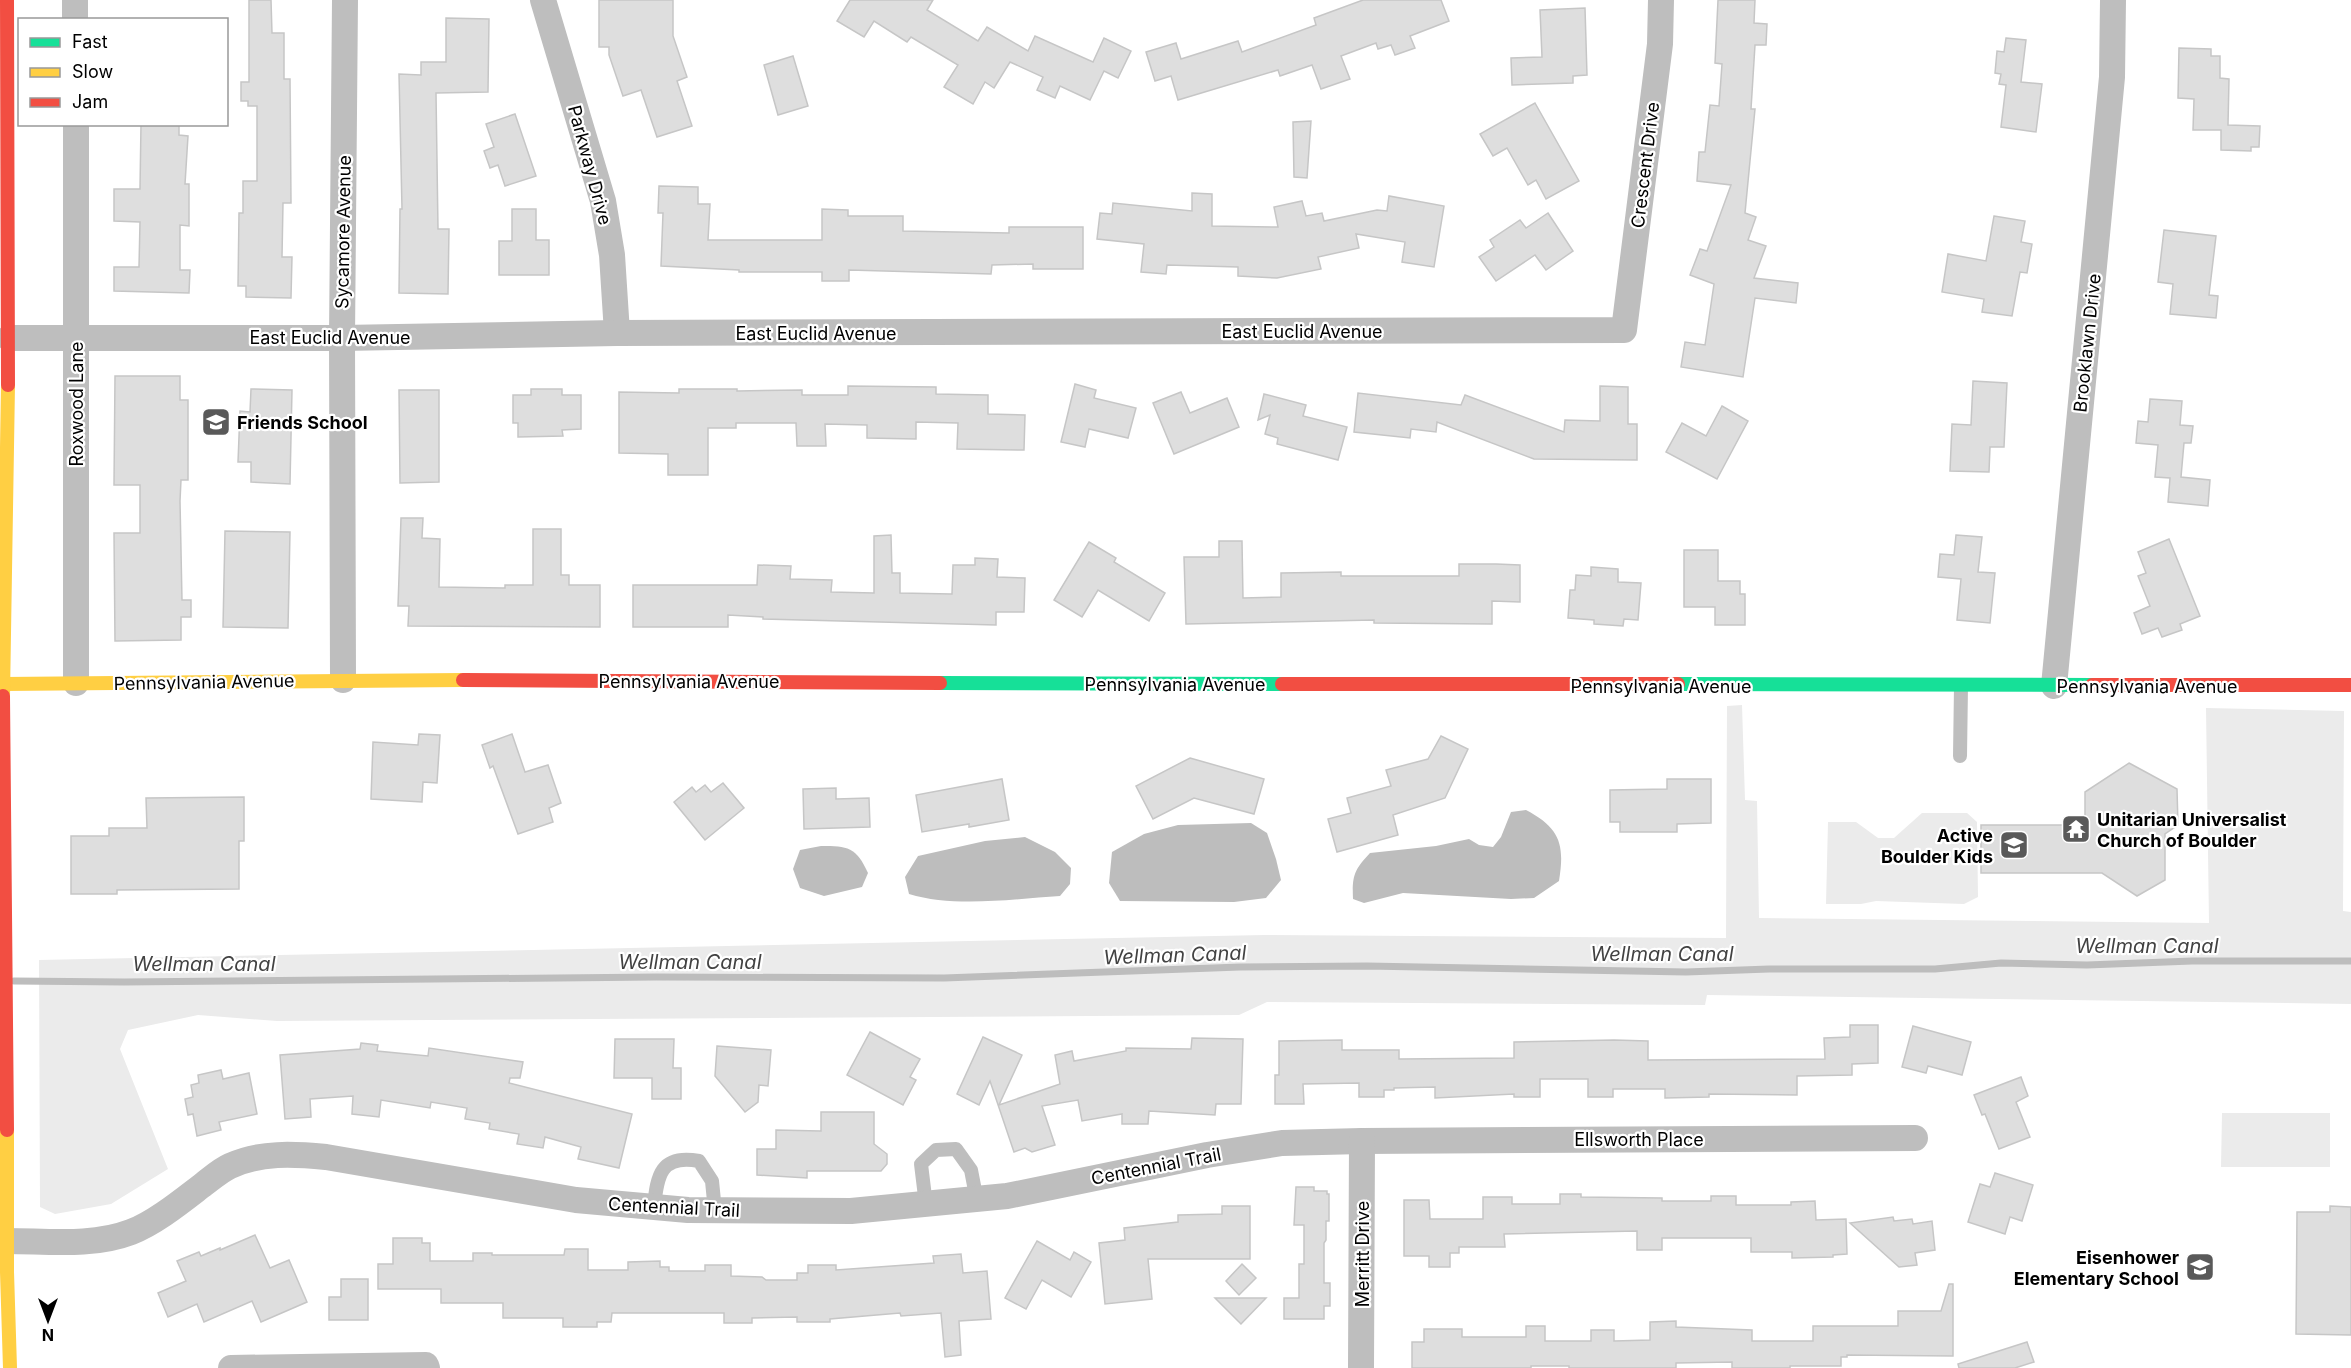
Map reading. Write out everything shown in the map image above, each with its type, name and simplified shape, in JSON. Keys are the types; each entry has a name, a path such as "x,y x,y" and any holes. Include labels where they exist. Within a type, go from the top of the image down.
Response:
{"street":[{"path":"75,0 75,18"},
{"name":"Sycamore Avenue","path":"343,680 342,338 345,0"},
{"name":"Parkway Drive","path":"543,0 603,201 612,255 617,333"},
{"name":"Crescent Drive","path":"1624,330 1660,44 1661,0"},
{"name":"Brooklawn Drive","path":"2054,686 2111,88 2113,0"},
{"path":"5,3 4,248 9,338 2,684 8,952 7,1241 10,1368"},
{"name":"Roxwood Lane","path":"76,126 76,683"},
{"name":"East Euclid Avenue","path":"9,338 342,338 617,333 1624,330"},
{"name":"Pennsylvania Avenue","path":"2,684 343,680 2351,686"},
{"name":"Ellsworth Place","path":"1362,1141 1915,1138"},
{"name":"Centennial Trail","path":"7,1241 106,1239 133,1232 177,1205 228,1166 242,1161 286,1154 326,1157 576,1200 715,1211 851,1211 977,1201 1208,1155 1282,1143 1362,1141"},
{"name":"Merritt Drive","path":"1361,1368 1362,1141"},
{"path":"231,1368 426,1365 427,1368"}],"lane":[{"path":"1960,756 1961,686"},
{"path":"926,1205 921,1164 936,1150 956,1149 971,1170 977,1201"},
{"path":"654,1207 656,1183 668,1163 681,1158 699,1161 712,1181 715,1211"}],"shaded area":[{"path":"1742,705 1745,800 1757,801 1759,918 2209,923 2206,708 2344,711 2343,911 2351,912 2351,1004 1707,995 1705,1005 1267,1002 1239,1015 277,1021 198,1015 128,1030 120,1049 168,1169 111,1204 55,1214 40,1207 39,960 1265,935 1726,938 1727,706"},
{"path":"1526,810 1546,823 1553,831 1558,838 1561,857 1559,881 1534,898 1511,899 1403,893 1364,903 1353,899 1355,874 1370,853 1436,846 1469,839 1479,845 1493,847 1501,837 1511,812"},
{"path":"1922,813 1967,813 1977,822 1978,897 1964,904 1876,901 1861,904 1826,904 1828,822 1856,822 1878,838 1894,838"},
{"path":"1251,823 1267,833 1281,880 1266,898 1234,902 1120,901 1109,883 1112,852 1144,834 1178,825"},
{"path":"1025,837 1055,852 1071,868 1070,884 1060,896 964,902 909,894 905,877 918,856 985,841"},
{"path":"821,846 845,848 855,853 868,873 862,887 824,896 800,888 793,869 800,850"},
{"path":"2222,1113 2330,1113 2330,1167 2221,1167"}],"building":[{"path":"249,0 271,0 272,33 284,33 284,79 290,79 291,203 283,203 282,257 292,257 291,298 246,297 246,286 238,286 239,213 243,213 243,181 257,181 257,106 248,106 248,101 241,101 241,82 249,82"},
{"path":"599,0 673,0 673,36 687,77 677,81 692,126 657,137 641,90 623,96 609,55 609,47 599,47"},
{"path":"850,0 933,0 927,10 978,41 987,27 1028,51 1035,36 1093,62 1104,38 1131,51 1118,78 1104,71 1090,100 1060,86 1055,98 1037,90 1043,77 1010,62 994,88 985,82 973,104 944,87 958,65 911,37 907,42 874,21 864,37 837,21"},
{"path":"1363,0 1441,0 1449,21 1410,36 1415,48 1395,55 1391,45 1378,49 1376,43 1341,56 1350,79 1321,89 1312,65 1280,76 1278,70 1178,100 1171,76 1155,81 1146,52 1176,43 1181,59 1238,41 1242,52 1316,25 1314,18"},
{"path":"1718,0 1755,0 1754,23 1767,24 1766,45 1755,45 1751,109 1755,109 1745,213 1756,217 1748,240 1766,246 1754,278 1798,283 1796,303 1755,298 1743,377 1681,367 1685,342 1705,345 1714,284 1690,275 1700,249 1707,251 1731,185 1697,181 1699,152 1705,152 1710,105 1719,106 1722,64 1715,63"},
{"path":"1585,8 1587,75 1573,76 1573,83 1512,85 1511,58 1542,57 1540,10"},
{"path":"446,18 489,19 488,92 436,93 438,229 449,229 448,294 399,293 400,209 402,209 399,74 421,75 421,62 446,62"},
{"path":"2006,38 2026,40 2021,82 2042,84 2036,132 2001,127 2006,85 1999,84 2001,74 1995,73 1997,51 2004,52"},
{"path":"2179,48 2211,49 2211,56 2220,56 2220,78 2229,79 2228,125 2260,126 2259,147 2251,147 2251,151 2221,150 2221,130 2193,130 2194,99 2178,98"},
{"path":"793,56 808,106 778,115 764,65"},
{"path":"1535,103 1579,181 1546,199 1536,180 1528,185 1507,148 1493,156 1480,134"},
{"path":"515,114 536,176 505,186 498,165 490,168 484,151 494,147 486,124"},
{"path":"1311,121 1307,178 1294,177 1293,122"},
{"path":"141,126 179,126 179,135 188,136 185,184 189,184 189,226 180,225 180,270 190,270 189,293 114,291 114,267 139,267 140,222 114,221 114,189 140,189"},
{"path":"659,186 698,187 698,204 710,204 708,240 822,240 822,209 848,210 848,216 903,216 903,231 1009,233 1009,227 1083,227 1083,269 1033,269 1033,264 992,265 991,274 849,270 849,281 822,281 822,272 739,272 739,270 661,266 663,213 658,213"},
{"path":"1192,193 1212,194 1212,226 1278,227 1274,207 1302,201 1306,216 1322,213 1324,221 1377,210 1387,211 1389,196 1444,206 1434,267 1402,262 1405,242 1356,234 1359,248 1318,257 1321,269 1277,278 1238,276 1238,267 1167,265 1166,274 1141,272 1144,244 1097,239 1100,213 1112,214 1113,203 1192,211"},
{"path":"512,209 536,209 536,240 549,240 549,275 499,275 499,241 512,241"},
{"path":"1548,213 1573,251 1546,270 1535,255 1496,281 1479,257 1494,247 1490,240 1520,220 1526,228"},
{"path":"1994,216 2025,221 2021,242 2032,244 2027,273 2020,272 2012,316 1982,312 1984,299 1942,292 1948,254 1986,261"},
{"path":"2164,230 2216,236 2209,295 2218,296 2216,318 2170,314 2173,284 2158,282"},
{"path":"115,376 180,376 180,400 188,400 188,480 181,480 180,501 182,600 191,600 191,617 181,617 181,640 115,641 114,533 140,533 140,485 114,485"},
{"path":"1973,381 2007,383 2004,447 1990,447 1989,472 1950,471 1952,424 1971,425"},
{"path":"1075,384 1096,390 1094,398 1136,408 1128,438 1089,429 1085,447 1061,442"},
{"path":"848,386 936,387 936,394 988,395 988,414 1025,415 1024,450 957,449 958,423 916,422 916,439 867,438 867,425 825,424 826,446 797,446 796,423 736,423 736,428 708,428 708,475 668,475 668,454 619,453 619,392 679,393 679,389 737,389 737,391 802,390 802,395 848,395"},
{"path":"1600,386 1628,387 1628,424 1637,424 1637,460 1534,459 1437,422 1436,432 1411,429 1410,438 1354,432 1358,393 1461,405 1465,395 1564,432 1565,420 1600,421"},
{"path":"251,389 292,390 290,484 251,482 251,462 238,462 240,411 250,412"},
{"path":"531,389 562,389 562,395 581,395 581,429 562,430 563,436 518,437 518,423 513,423 513,395 531,395"},
{"path":"399,390 439,390 439,482 400,483"},
{"path":"1181,392 1190,413 1227,398 1239,427 1174,454 1153,403"},
{"path":"1264,394 1306,405 1303,416 1347,427 1338,460 1277,444 1278,438 1265,434 1270,415 1258,420"},
{"path":"2150,399 2182,401 2180,425 2193,426 2191,443 2184,443 2181,477 2210,480 2208,506 2168,502 2170,478 2155,477 2158,445 2136,443 2138,421 2148,422"},
{"path":"1722,406 1748,421 1717,479 1666,452 1682,423 1706,436"},
{"path":"401,518 423,518 422,538 440,539 439,587 505,588 505,585 533,585 533,529 561,529 561,575 569,575 569,585 600,585 600,627 408,626 409,606 398,606"},
{"path":"225,531 290,532 288,628 223,627"},
{"path":"891,535 892,573 900,573 900,593 952,594 953,565 975,565 975,558 998,559 997,577 1025,578 1024,612 996,612 996,625 763,619 763,617 728,615 728,627 633,627 633,585 757,585 758,565 791,566 790,579 832,580 831,592 874,593 874,536"},
{"path":"1956,535 1982,537 1978,572 1995,573 1990,623 1957,620 1961,579 1938,577 1940,554 1954,555"},
{"path":"2169,539 2200,616 2180,624 2182,630 2162,637 2158,628 2142,634 2134,613 2150,606 2138,576 2146,573 2138,552"},
{"path":"1219,541 1242,541 1243,598 1281,597 1281,573 1341,572 1341,576 1459,576 1459,564 1496,564 1520,565 1520,602 1492,601 1492,624 1374,623 1374,620 1186,624 1184,557 1219,557"},
{"path":"1089,542 1116,558 1114,562 1165,593 1149,621 1098,590 1082,617 1054,600"},
{"path":"1684,550 1718,550 1718,581 1740,581 1740,594 1745,594 1745,625 1715,625 1715,607 1684,607"},
{"path":"1591,567 1618,569 1618,582 1641,583 1638,620 1624,619 1623,626 1594,624 1594,620 1568,618 1570,590 1575,590 1576,575 1591,576"},
{"path":"419,734 440,735 437,783 423,782 422,802 371,799 373,742 418,745"},
{"path":"512,734 525,772 548,765 561,803 549,808 553,822 518,834 493,766 490,768 482,745"},
{"path":"1441,736 1468,749 1445,798 1393,815 1398,835 1337,852 1328,819 1351,813 1347,798 1391,786 1386,770 1428,759"},
{"path":"1190,758 1264,779 1254,814 1194,798 1153,819 1136,786"},
{"name":"Unitarian Universalist Church of Boulder","path":"2129,763 2177,789 2178,825 2165,834 2165,880 2137,896 2102,873 1981,873 1981,825 2085,825 2085,792"},
{"path":"1002,779 1009,820 922,832 916,795"},
{"path":"1667,779 1711,779 1711,823 1677,824 1677,832 1620,832 1620,822 1610,822 1610,790 1667,789"},
{"path":"723,783 744,808 705,840 674,802 692,787 696,792 705,785 711,792"},
{"path":"836,788 836,799 869,798 870,827 804,829 803,789"},
{"path":"244,797 244,841 239,841 239,889 117,890 117,894 71,894 71,836 109,836 109,828 147,828 146,798"},
{"path":"1850,1025 1878,1025 1878,1063 1852,1064 1852,1075 1797,1076 1797,1095 1709,1094 1709,1097 1665,1098 1665,1089 1613,1089 1613,1097 1588,1097 1588,1079 1540,1079 1540,1097 1514,1097 1514,1094 1435,1098 1435,1087 1394,1088 1394,1090 1384,1090 1384,1097 1359,1097 1359,1083 1303,1084 1304,1104 1275,1104 1275,1075 1279,1075 1279,1041 1342,1040 1342,1050 1399,1050 1399,1059 1514,1058 1514,1042 1614,1040 1648,1041 1648,1060 1825,1059 1824,1038 1850,1037"},
{"path":"1913,1026 1971,1042 1962,1075 1928,1066 1926,1073 1902,1067"},
{"path":"870,1032 920,1059 910,1077 916,1080 903,1105 847,1075"},
{"path":"983,1037 1022,1055 999,1105 1060,1084 1055,1055 1072,1051 1074,1061 1126,1051 1126,1048 1191,1049 1192,1038 1243,1039 1241,1104 1216,1104 1215,1115 1149,1111 1148,1124 1122,1124 1122,1114 1082,1121 1078,1100 1042,1106 1055,1145 1032,1152 1025,1148 1014,1152 990,1081 979,1105 957,1094"},
{"path":"615,1039 674,1039 673,1068 681,1068 681,1099 652,1099 652,1078 614,1078"},
{"path":"361,1043 378,1045 377,1051 428,1056 429,1048 523,1062 520,1078 510,1078 509,1083 632,1114 619,1168 578,1159 581,1147 545,1137 543,1148 517,1144 519,1134 489,1129 490,1123 465,1119 467,1108 431,1102 430,1108 381,1100 379,1117 352,1114 353,1096 310,1099 311,1117 285,1119 280,1055 360,1049"},
{"path":"717,1046 771,1050 768,1086 759,1085 758,1102 745,1112 715,1076"},
{"path":"221,1070 223,1079 249,1073 257,1114 219,1122 221,1130 197,1136 193,1114 188,1115 185,1099 193,1097 191,1085 199,1083 198,1075"},
{"path":"2021,1077 2028,1096 2016,1102 2030,1137 1999,1149 1985,1114 1982,1115 1974,1095"},
{"path":"821,1112 874,1112 874,1144 887,1154 887,1164 881,1171 807,1171 807,1178 757,1175 757,1149 776,1149 776,1130 821,1131"},
{"path":"1995,1173 2033,1185 2022,1221 2010,1217 2005,1234 1968,1222 1980,1184 1990,1187"},
{"path":"1296,1187 1314,1187 1314,1191 1327,1191 1329,1194 1329,1221 1326,1221 1324,1243 1324,1283 1330,1283 1330,1306 1324,1306 1324,1319 1284,1319 1284,1298 1299,1298 1299,1264 1304,1264 1304,1225 1294,1225"},
{"path":"1560,1194 1581,1194 1581,1197 1662,1198 1662,1201 1711,1201 1711,1196 1736,1196 1736,1205 1791,1205 1791,1202 1815,1201 1816,1220 1846,1219 1847,1254 1833,1255 1833,1257 1792,1258 1792,1252 1751,1252 1751,1238 1662,1238 1662,1250 1637,1250 1637,1231 1504,1234 1505,1247 1459,1247 1459,1253 1450,1253 1450,1267 1429,1267 1429,1256 1404,1256 1404,1200 1429,1200 1430,1219 1483,1219 1483,1197 1512,1197 1512,1204 1560,1204"},
{"path":"1222,1206 1250,1206 1250,1259 1148,1259 1152,1299 1105,1304 1099,1243 1125,1240 1124,1228 1178,1222 1178,1215 1222,1214"},
{"path":"2330,1206 2351,1207 2351,1335 2296,1334 2297,1212 2330,1212"},
{"path":"1893,1217 1894,1221 1912,1219 1913,1224 1932,1221 1935,1250 1915,1253 1917,1265 1899,1267 1850,1223"},
{"path":"255,1235 270,1268 289,1260 307,1302 261,1322 252,1301 204,1322 197,1304 168,1317 158,1293 186,1281 177,1261 199,1252 201,1256 220,1248 220,1250"},
{"path":"393,1238 422,1238 422,1243 430,1243 430,1261 473,1261 473,1253 564,1255 565,1249 588,1249 588,1270 628,1270 628,1262 660,1261 660,1267 669,1267 669,1271 705,1271 705,1265 731,1265 731,1276 762,1277 766,1280 797,1280 797,1273 808,1273 808,1265 836,1265 836,1270 934,1263 933,1256 961,1254 963,1273 987,1271 991,1319 959,1321 961,1355 945,1357 941,1313 901,1316 900,1313 830,1319 830,1322 797,1322 797,1317 752,1318 752,1323 724,1323 724,1313 612,1313 611,1322 597,1322 597,1327 563,1327 563,1318 503,1318 503,1303 441,1303 441,1289 378,1289 378,1264 393,1264"},
{"path":"1037,1241 1070,1260 1074,1252 1091,1262 1071,1297 1042,1280 1026,1309 1005,1298"},
{"path":"1242,1264 1256,1278 1239,1295 1226,1281"},
{"path":"341,1279 368,1279 368,1320 329,1320 329,1297 341,1297"},
{"path":"1949,1284 1953,1284 1953,1356 1847,1355 1847,1357 1841,1357 1841,1366 1790,1366 1790,1368 1732,1368 1732,1362 1676,1363 1676,1368 1531,1366 1531,1368 1412,1368 1412,1342 1424,1342 1424,1329 1462,1329 1462,1337 1526,1337 1526,1326 1545,1326 1545,1341 1591,1341 1591,1330 1614,1330 1614,1341 1650,1340 1650,1322 1676,1321 1676,1327 1752,1330 1752,1341 1813,1341 1813,1326 1898,1326 1898,1311 1941,1311"},
{"path":"1215,1298 1266,1298 1241,1324"},
{"path":"2027,1342 2034,1362 2015,1368 1959,1368 1958,1364"}],"waterway":[{"name":"Wellman Canal","path":"14,981 656,977 944,978 1240,967 1367,966 1686,972 1769,969 1935,969 2001,963 2087,965 2192,961 2351,961"}],"traffic: fast":[{"path":"940,683 1282,684"},
{"path":"1678,684 2092,685"}],"traffic: slow":[{"path":"3,696 8,385"},
{"path":"3,684 463,680"},
{"path":"7,1130 10,1368"}],"traffic: jam":[{"path":"7,0 8,385"},
{"path":"463,680 940,683"},
{"path":"1282,684 1678,684"},
{"path":"2092,685 2351,685"},
{"path":"3,696 7,1130"}],"place":[{"name":"Friends School","path":"216,422"},
{"name":"Unitarian Universalist Church of Boulder","path":"2076,829"},
{"name":"Active Boulder Kids","path":"2014,845"},
{"name":"Eisenhower Elementary School","path":"2200,1267"}]}
